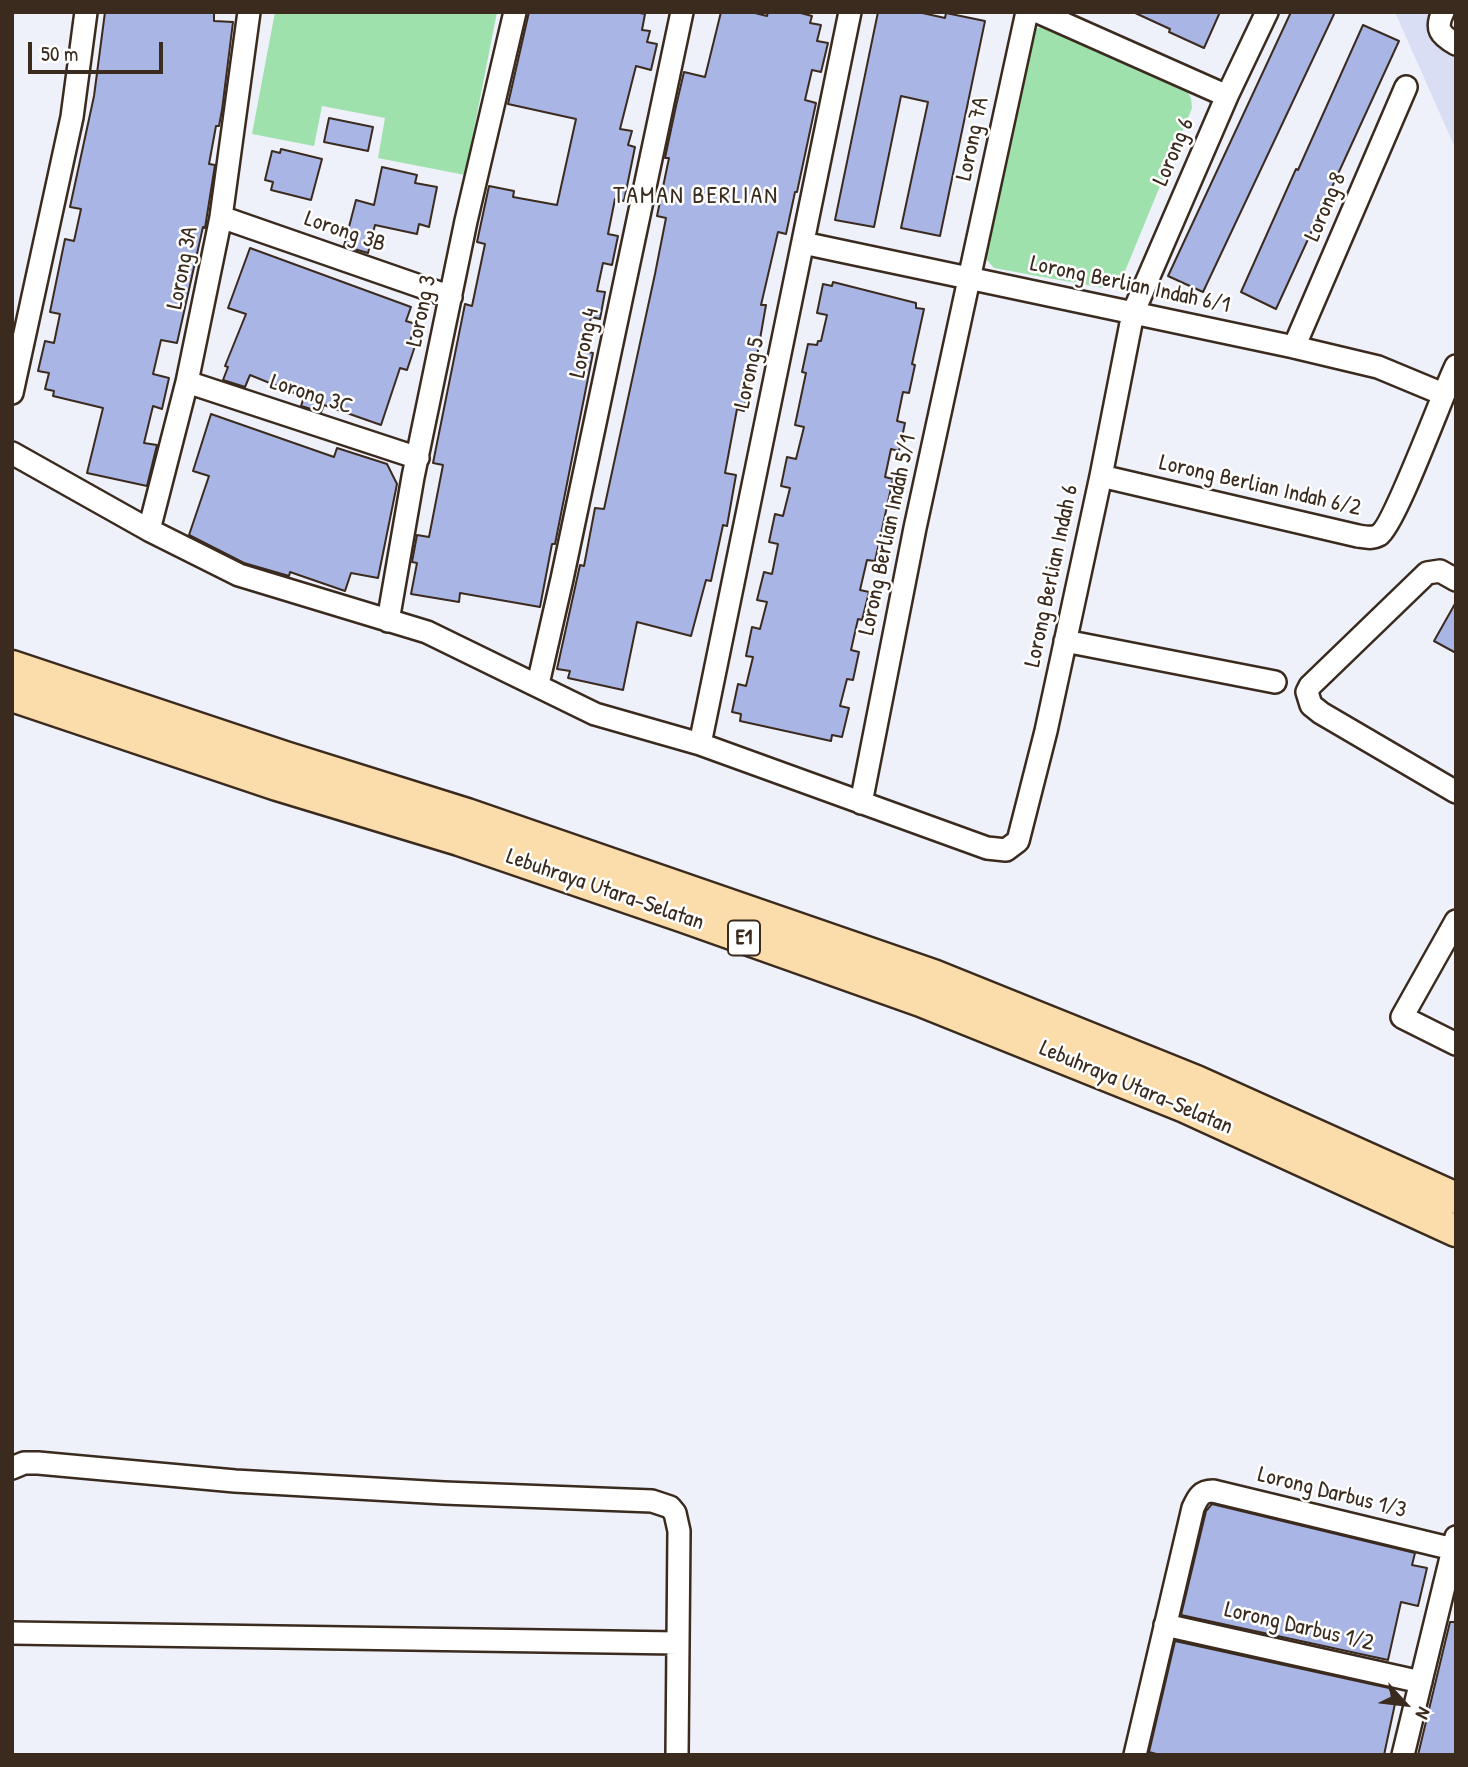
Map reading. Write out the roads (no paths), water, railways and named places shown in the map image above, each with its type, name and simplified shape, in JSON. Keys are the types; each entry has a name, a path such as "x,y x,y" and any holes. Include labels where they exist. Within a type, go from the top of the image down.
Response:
{"highway":[{"name":"Lebuhraya Utara–Selatan","path":"12,666 467,814 933,975 1196,1081 1456,1198"},
{"name":"Lebuhraya Utara–Selatan","path":"12,696 277,785 485,849 921,1001 1185,1107 1456,1231"}],"street":[{"path":"12,393 72,117 86,12"},
{"name":"Lorong 3A","path":"149,530 187,382 220,217 249,12"},
{"name":"Lorong 3","path":"388,621 466,221 514,12"},
{"name":"Lorong 4","path":"538,684 682,12"},
{"name":"Lorong 5","path":"700,744 850,12"},
{"name":"Lorong 7A","path":"970,278 1027,12"},
{"path":"1038,12 1227,96"},
{"name":"Lorong 6","path":"1133,313 1227,96 1267,12"},
{"path":"1443,12 1438,22 1438,30 1456,44"},
{"name":"Lorong 8","path":"1294,347 1405,87"},
{"name":"Lorong 3B","path":"220,217 451,297"},
{"name":"Lorong Berlian Indah 6/1","path":"803,243 1294,347 1378,367 1443,394"},
{"name":"Lorong Berlian Indah 5/1","path":"860,803 915,528 970,278"},
{"name":"Lorong Berlian Indah 6","path":"860,803 987,848 996,850 1013,847 1018,841 1101,476 1133,313"},
{"path":"1443,394 1456,366"},
{"name":"Lorong 3C","path":"187,382 418,458"},
{"name":"Lorong Berlian Indah 6/2","path":"1101,476 1358,536 1376,536 1382,533 1411,474 1443,394"},
{"path":"12,453 149,530 239,575 440,637 595,713 700,744 860,803"},
{"path":"1448,575 1427,573 1320,676 1307,692 1311,705 1321,713 1456,792"},
{"path":"1065,641 1275,682"},
{"path":"1456,921 1402,1017 1456,1044"},
{"path":"12,1468 24,1463 38,1463 235,1481 652,1501 663,1504 675,1513 678,1521 677,1755"},
{"name":"Lorong Darbus 1/3","path":"1165,1625 1193,1508 1199,1495 1205,1491 1454,1543"},
{"path":"1403,1755 1454,1543"},
{"path":"1135,1755 1165,1625"},
{"name":"Lorong Darbus 1/2","path":"1165,1625 1421,1682"},
{"path":"12,1633 677,1643"}],"district":[{"name":"TAMAN BERLIAN","path":"696,197"}]}
